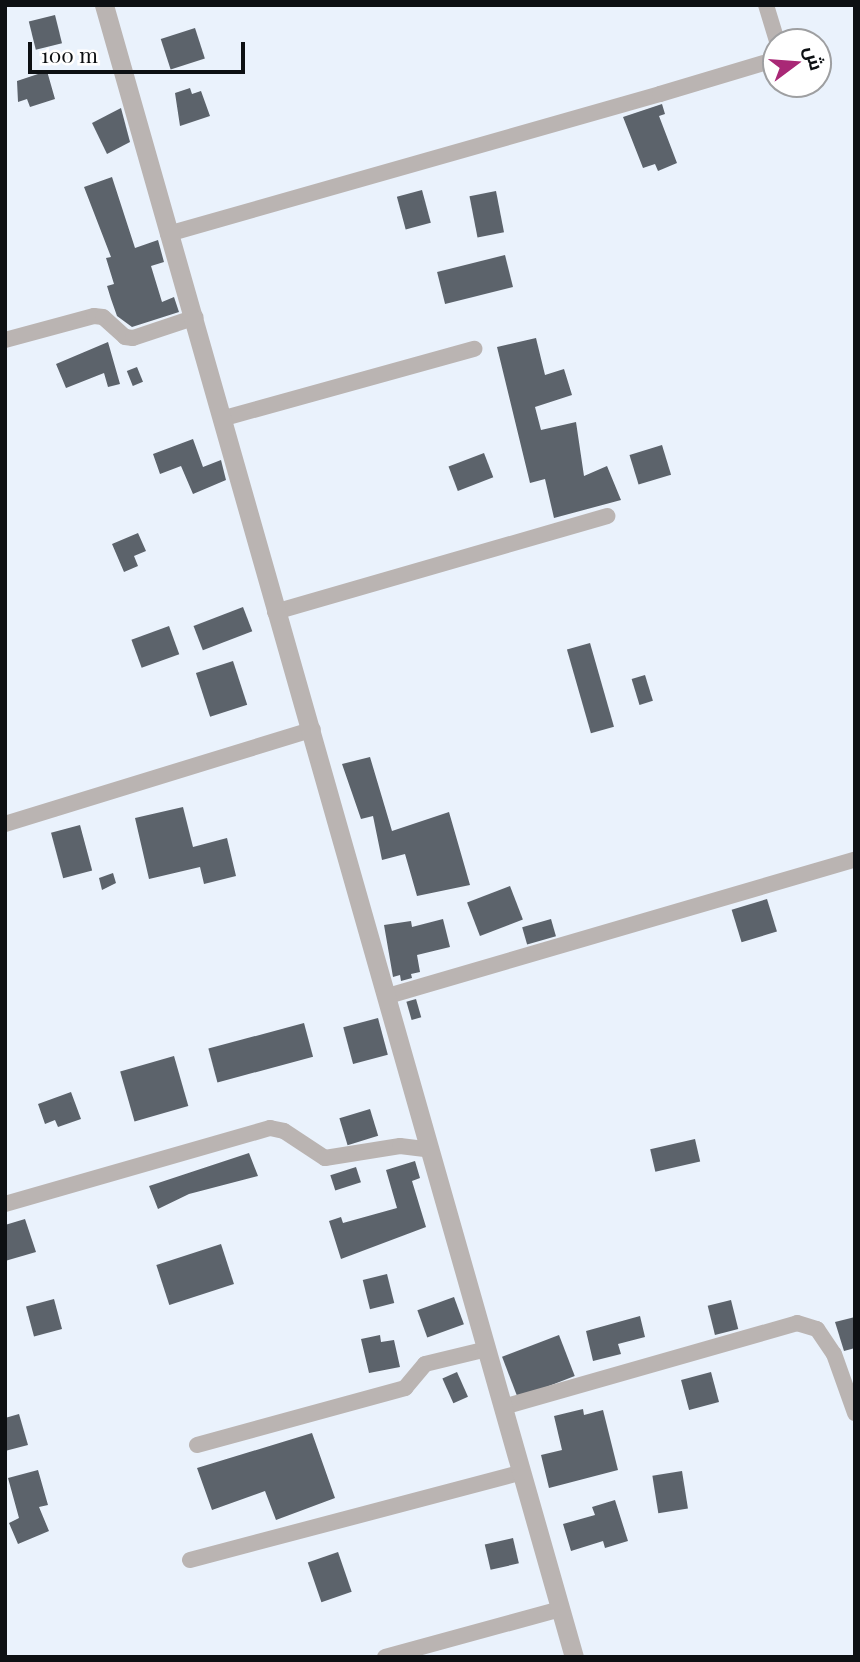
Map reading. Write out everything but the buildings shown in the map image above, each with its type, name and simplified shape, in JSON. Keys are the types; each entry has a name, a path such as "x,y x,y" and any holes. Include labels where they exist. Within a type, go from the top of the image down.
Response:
{"street":[{"path":"104,5 168,234 196,317 221,419 275,612 313,729 574,1657"},
{"path":"766,5 773,28"},
{"path":"168,234 762,63"},
{"path":"5,340 94,316 103,317 125,337 133,338 196,317"},
{"path":"221,419 474,349"},
{"path":"275,612 607,516"},
{"path":"5,824 313,729"},
{"path":"388,996 855,859"},
{"path":"5,1204 270,1128 284,1131 325,1158 400,1146 431,1150"},
{"path":"503,1407 797,1323 817,1329 834,1354 855,1413"},
{"path":"197,1445 405,1388 425,1364 486,1349"},
{"path":"190,1560 522,1472"},
{"path":"385,1657 560,1609"}]}
